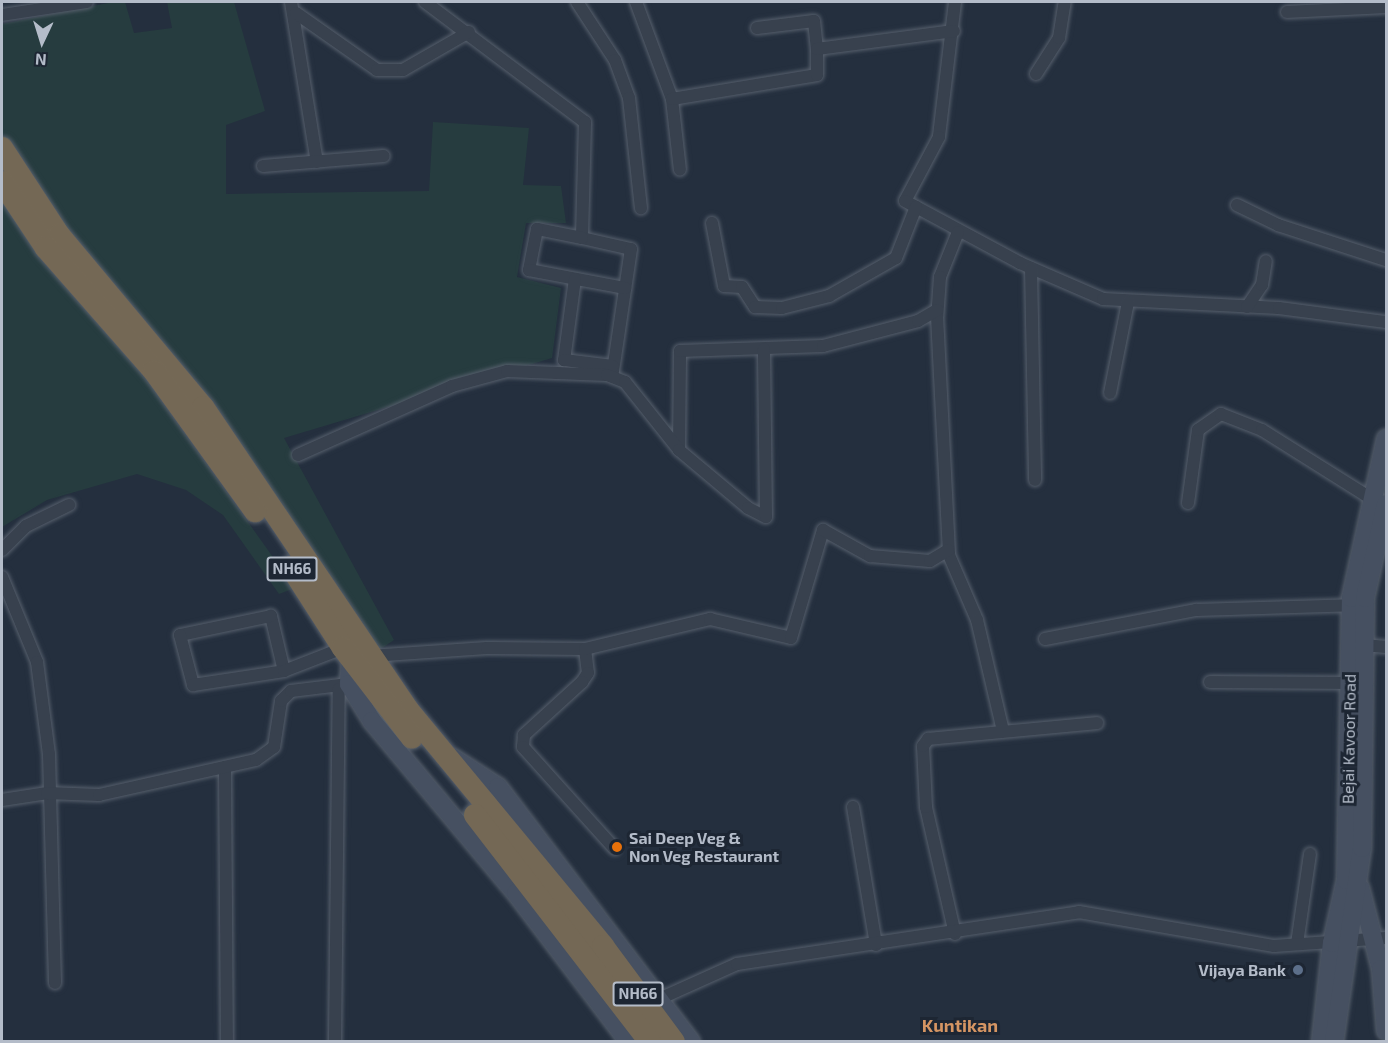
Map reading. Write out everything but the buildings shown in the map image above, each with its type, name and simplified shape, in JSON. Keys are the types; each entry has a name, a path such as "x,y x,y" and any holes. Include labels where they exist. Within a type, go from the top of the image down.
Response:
{"highway":[{"name":"NH66","path":"2,148 58,235 203,407 354,654 441,750 594,950 650,1041"},
{"name":"NH66","path":"2,182 46,248 189,416 354,654 594,950 674,1041"}],"main road":[{"name":"Bejai Kavoor Road","path":"1321,1041 1352,881 1365,598 1386,439"},
{"name":"Bejai Kavoor Road","path":"1352,881 1351,605 1379,502"},
{"path":"354,654 344,686 516,893 629,1041"},
{"path":"441,750 498,787 692,1041"},
{"path":"1352,881 1380,939 1386,1031"},
{"name":"Bejai Kavoor Road","path":"1334,1041 1340,943"}],"street":[{"path":"2,15 85,2"},
{"path":"425,2 470,32 585,122 582,238"},
{"path":"577,2 615,60 629,98 641,208"},
{"path":"636,2 672,99 680,170"},
{"path":"955,2 954,31 939,136 905,201 958,232 1080,291 1128,302 1247,307 1386,322"},
{"path":"1036,74 1059,38 1065,2"},
{"path":"294,7 377,70 403,70 470,32"},
{"path":"294,7 317,162"},
{"path":"1287,12 1386,7"},
{"path":"672,99 817,75 814,21 757,28"},
{"path":"817,49 954,31"},
{"path":"263,166 384,156"},
{"path":"1237,206 1386,260"},
{"path":"712,223 724,286 742,287 755,307 782,308 830,296 896,258 916,207"},
{"path":"612,372 625,288 631,249 537,229 529,270 625,288"},
{"path":"958,232 940,277 937,310 948,550 977,620 1003,731"},
{"path":"1247,307 1262,285 1266,261"},
{"path":"1031,268 1029,387 1035,480"},
{"path":"575,279 564,360 612,372 625,382 679,450 748,508 766,517 764,349"},
{"path":"1110,393 1128,302"},
{"path":"679,450 680,351 823,346 918,321 937,310"},
{"path":"298,455 452,386 507,371 612,372"},
{"path":"1188,503 1198,430 1221,414 1262,430 1379,502"},
{"path":"2,550 27,526 69,505"},
{"path":"284,671 271,616 180,635 193,685 284,671 354,654 487,648 585,649 710,619 791,638 823,530 870,556 930,561 948,550"},
{"path":"2,577 37,662 49,754 46,793 55,983"},
{"path":"1045,639 1196,610 1351,605"},
{"path":"1364,645 1386,647"},
{"path":"585,649 588,672 582,682 524,735 523,747 615,849"},
{"path":"1210,682 1350,683"},
{"path":"2,800 46,793 99,795 267,756 274,747 281,701 291,691 344,686 335,1041"},
{"path":"955,934 926,807 923,746 928,739 1097,723"},
{"path":"225,767 227,1041"},
{"path":"853,807 876,945"},
{"path":"1297,944 1310,854"},
{"path":"659,999 736,964 955,934 1079,912 1275,946 1380,939"}],"green space":[{"path":"113,2 125,2 134,33 172,28 167,2 234,2 265,111 226,125 226,194 429,191 433,122 529,128 523,185 561,186 566,223 526,223 517,277 561,288 552,358 284,438 394,640 370,656 2,141 2,24"},
{"path":"2,162 87,296 295,588 279,594 223,515 186,490 137,474 47,500 2,527"}],"place":[{"name":"Sai Deep Veg & Non Veg Restaurant","path":"617,847"},
{"name":"Vijaya Bank","path":"1298,970"}],"district":[{"name":"Kuntikan","path":"960,1025"}]}
